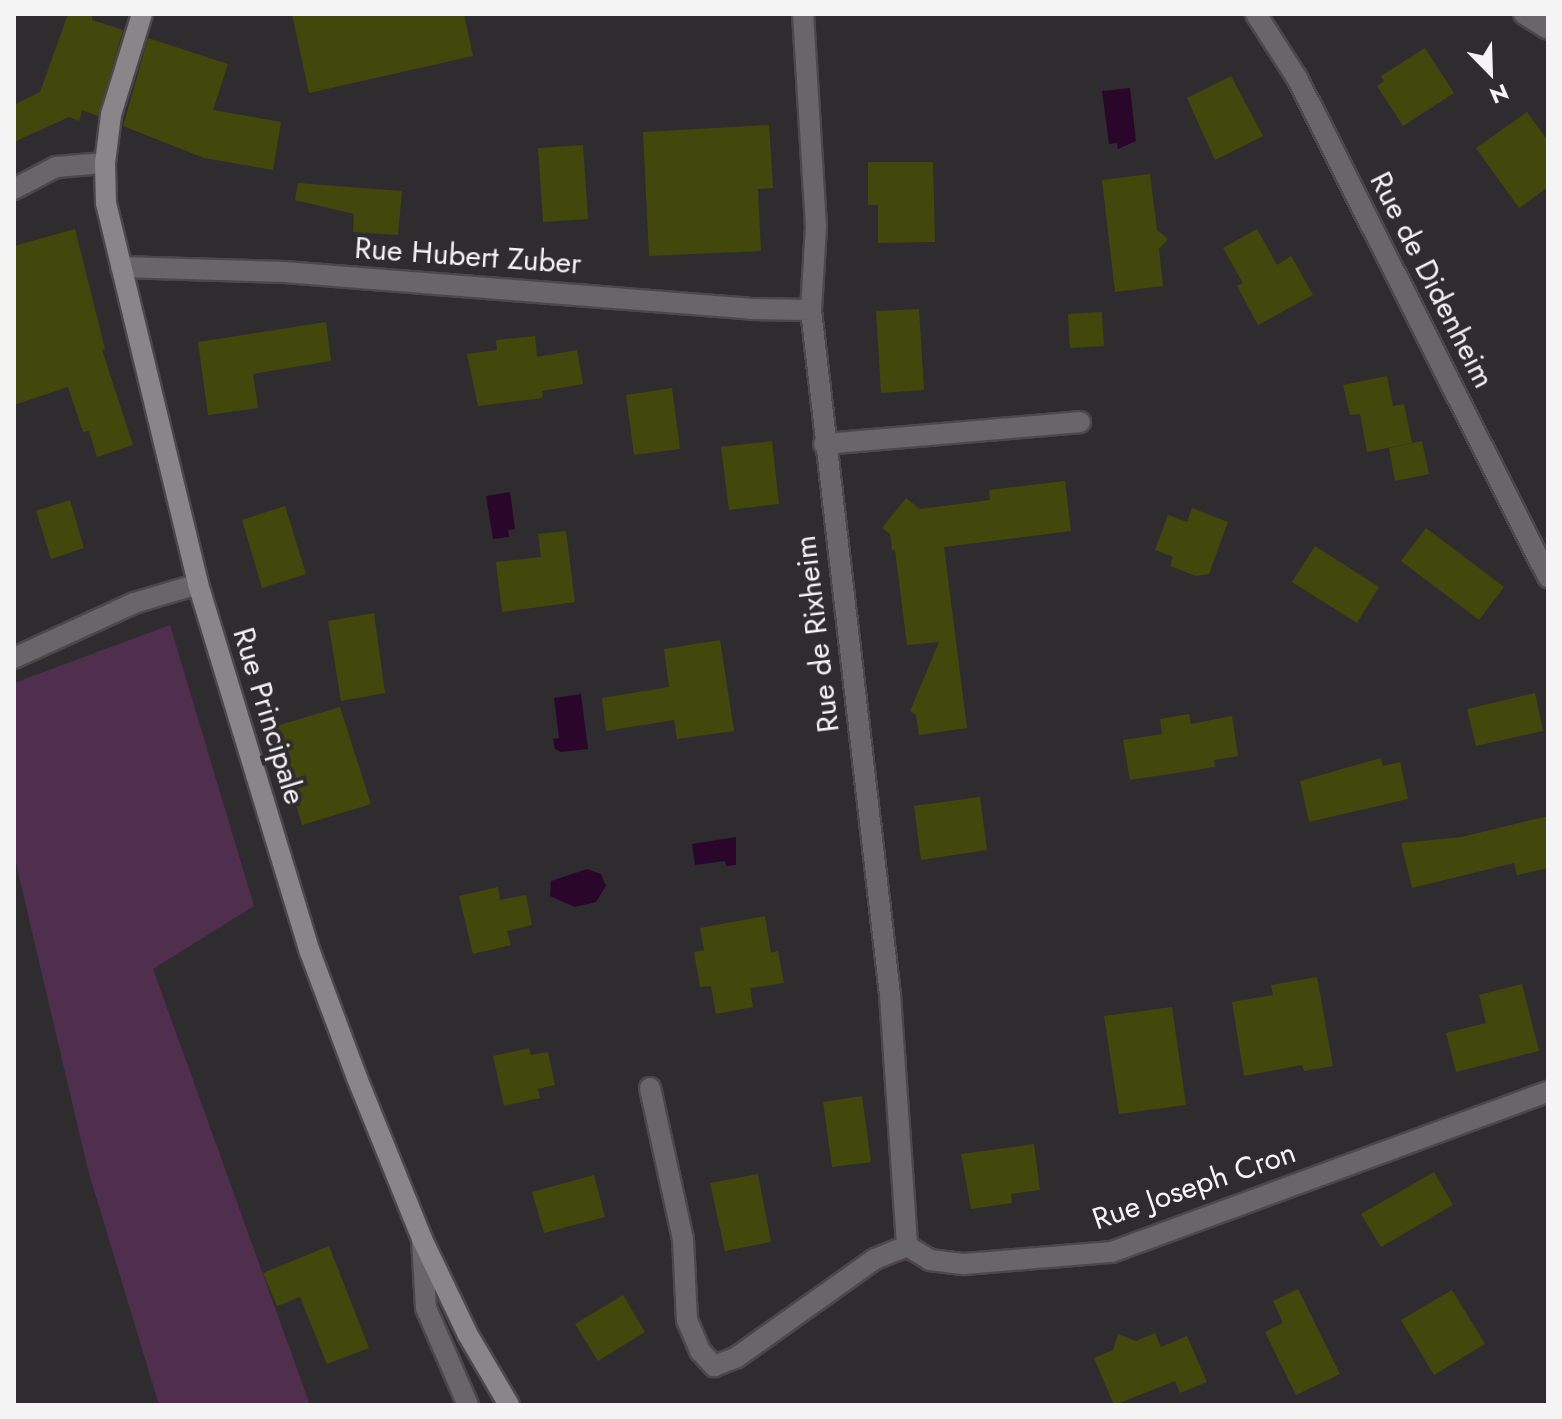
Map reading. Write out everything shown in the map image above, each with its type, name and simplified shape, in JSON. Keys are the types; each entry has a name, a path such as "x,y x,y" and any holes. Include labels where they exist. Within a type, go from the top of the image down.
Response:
{"main road":[{"name":"Rue Principale","path":"142,14 111,115 105,163 106,203 198,584 310,952 422,1239 468,1335 509,1405"}],"street":[{"name":"Rue de Rixheim","path":"803,14 816,226 811,310 824,444 890,995 907,1246"},
{"name":"Rue de Didenheim","path":"1256,14 1297,78 1548,577"},
{"path":"1524,14 1548,29"},
{"path":"14,189 56,167 105,163"},
{"name":"Rue Hubert Zuber","path":"121,267 284,272 750,309 811,310"},
{"path":"824,444 1080,422"},
{"path":"14,658 134,603 198,584"},
{"path":"650,1088 683,1239 687,1320 700,1351 714,1366 737,1357 875,1259 907,1246"},
{"name":"Rue Joseph Cron","path":"907,1246 930,1260 965,1264 1112,1252 1548,1092"},
{"path":"422,1239 426,1308 468,1405"}],"shaded area":[{"path":"1130,88 1136,141 1118,149 1117,143 1109,144 1102,91"},
{"path":"510,492 515,529 508,530 509,537 493,539 486,496"},
{"path":"170,625 254,906 153,969 310,1405 159,1405 88,1170 14,855 14,683"},
{"path":"581,694 588,749 561,752 555,749 553,739 559,738 554,698"},
{"path":"736,837 736,865 726,866 725,861 695,865 692,844"},
{"path":"587,869 601,874 606,886 596,902 575,907 550,896 551,881"}],"building":[{"path":"68,14 92,14 92,20 123,30 98,116 82,110 79,121 69,117 14,142 14,105 40,92"},
{"path":"292,14 464,14 473,56 309,93"},
{"path":"148,38 228,64 213,110 281,122 273,170 204,158 123,126"},
{"path":"1425,48 1454,93 1403,126 1377,86 1384,81 1381,76"},
{"path":"1231,76 1263,136 1215,160 1187,98"},
{"path":"1527,112 1548,141 1548,187 1519,208 1476,148"},
{"path":"769,125 773,188 758,189 761,251 649,256 643,132"},
{"path":"583,145 588,219 543,222 538,148"},
{"path":"868,162 933,162 935,242 878,243 878,205 868,205"},
{"path":"1150,174 1157,230 1168,239 1159,249 1163,286 1115,292 1102,180"},
{"path":"298,183 402,191 398,235 353,232 354,214 295,200"},
{"path":"75,229 105,349 102,350 133,445 97,457 89,431 83,432 68,387 14,405 14,246"},
{"path":"1257,229 1277,265 1291,256 1313,295 1258,325 1237,286 1243,283 1223,248"},
{"path":"919,309 924,390 881,393 876,311"},
{"path":"1102,312 1104,346 1070,348 1068,314"},
{"path":"326,322 331,361 253,374 258,408 208,415 198,342"},
{"path":"535,336 537,357 577,350 583,384 542,391 543,398 478,406 467,354 497,350 496,340"},
{"path":"1387,376 1393,406 1404,404 1412,443 1367,452 1360,414 1350,415 1343,385"},
{"path":"672,388 680,449 634,455 626,395"},
{"path":"772,441 779,504 729,510 721,447"},
{"path":"1422,441 1429,474 1395,481 1389,448"},
{"path":"1065,481 1071,531 944,547 967,728 919,735 916,715 910,711 939,642 907,645 895,550 892,550 890,534 882,528 906,498 920,509 990,500 989,490"},
{"path":"70,500 84,548 51,559 36,511"},
{"path":"285,506 306,574 262,588 242,520"},
{"path":"1192,508 1228,522 1209,574 1196,576 1170,566 1173,557 1155,550 1168,515 1187,522"},
{"path":"1426,528 1504,587 1479,620 1401,561"},
{"path":"566,531 575,602 502,612 496,562 541,557 538,534"},
{"path":"1315,546 1379,587 1357,623 1292,582"},
{"path":"374,613 385,693 341,701 328,621"},
{"path":"720,640 734,731 677,739 674,720 606,731 602,698 669,687 664,649"},
{"path":"1535,693 1543,731 1476,746 1467,709"},
{"path":"340,707 371,804 302,825 273,727"},
{"path":"1189,714 1191,724 1232,716 1238,756 1214,760 1215,767 1130,780 1123,740 1162,734 1160,719"},
{"path":"1381,758 1383,766 1400,762 1408,799 1309,822 1300,781"},
{"path":"980,797 987,850 921,860 914,806"},
{"path":"1548,816 1548,868 1517,875 1514,863 1412,888 1401,843 1462,837"},
{"path":"498,887 500,900 526,895 532,925 507,931 511,945 473,954 459,896"},
{"path":"765,916 771,953 778,951 784,983 750,988 753,1007 716,1014 711,986 700,987 694,952 704,950 700,928"},
{"path":"1317,977 1333,1066 1304,1071 1302,1065 1244,1076 1232,1002 1273,995 1271,985"},
{"path":"1522,984 1539,1051 1456,1072 1446,1033 1486,1023 1479,995"},
{"path":"1172,1007 1186,1105 1119,1114 1104,1016"},
{"path":"529,1048 531,1055 548,1052 555,1085 538,1089 540,1098 504,1106 493,1056"},
{"path":"862,1096 871,1162 832,1167 823,1102"},
{"path":"1034,1144 1040,1190 1011,1194 1012,1203 971,1209 961,1154"},
{"path":"1434,1172 1453,1205 1381,1247 1361,1214"},
{"path":"758,1174 771,1242 725,1251 710,1183"},
{"path":"594,1175 605,1217 544,1233 532,1192"},
{"path":"329,1246 369,1348 327,1364 300,1297 277,1306 263,1273"},
{"path":"1298,1289 1340,1374 1296,1395 1265,1332 1283,1323 1273,1301"},
{"path":"1452,1290 1485,1344 1434,1375 1401,1320"},
{"path":"623,1295 645,1332 598,1361 575,1324"},
{"path":"1155,1333 1161,1347 1187,1336 1207,1382 1180,1393 1175,1381 1114,1405 1094,1358 1113,1350 1118,1334 1136,1341"}]}
